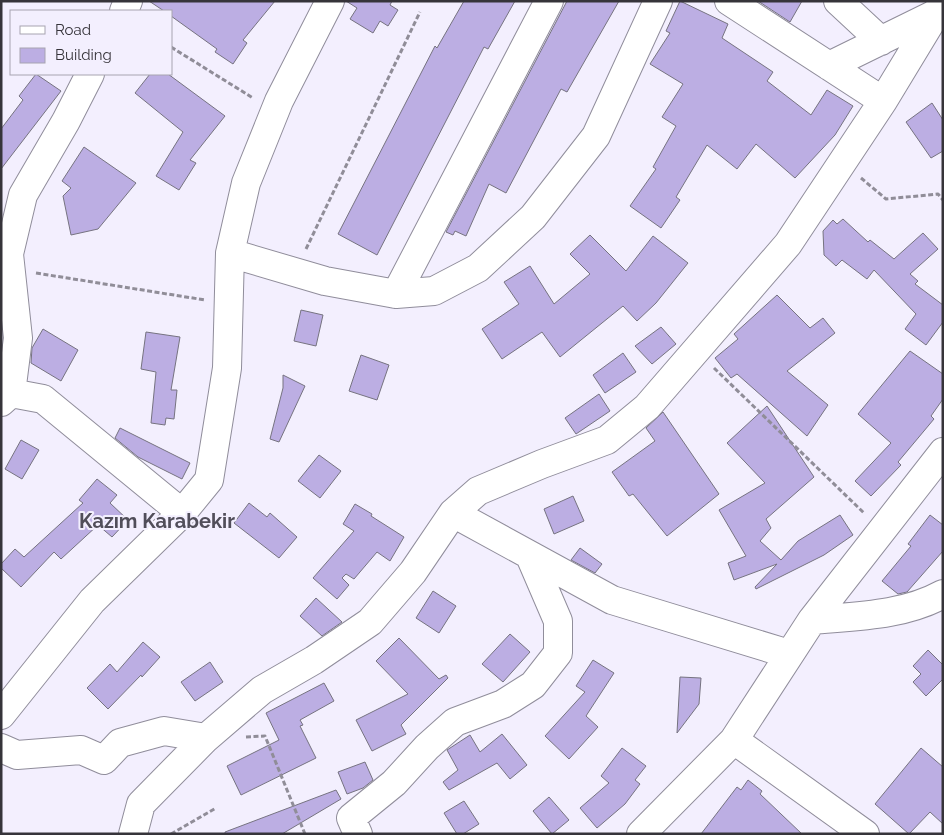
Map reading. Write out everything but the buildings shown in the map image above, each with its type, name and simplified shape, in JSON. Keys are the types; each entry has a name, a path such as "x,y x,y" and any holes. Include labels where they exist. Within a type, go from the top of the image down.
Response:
{"street":[{"path":"1,715 92,601 182,513 209,480 227,368 230,253 246,183 275,112 330,1"},
{"path":"396,294 549,1"},
{"path":"230,253 325,281 396,294 434,291 478,268 532,217 596,136 658,1"},
{"path":"729,1 882,101"},
{"path":"838,1 881,41"},
{"path":"829,66 881,41 939,8"},
{"path":"133,834 141,804 206,738 262,690 314,660 370,622 413,572 453,513 478,491 542,464 607,440 647,406 788,244 882,101 939,8"},
{"path":"89,75 66,121 23,195 9,254 18,338 6,397 43,399 182,513"},
{"path":"641,834 734,740 812,620 943,452"},
{"path":"453,513 612,600 789,654"},
{"path":"358,834 351,818 394,783 426,748 455,722 503,704 533,685 558,653 558,621 530,556"},
{"path":"812,620 882,614 930,601 943,594"},
{"path":"1,748 17,755 80,750 104,760 120,743 164,731 206,738"},
{"path":"734,740 864,834"}],"path":[{"path":"295,272 420,12"},
{"path":"172,48 275,112"},
{"path":"842,163 886,199 938,194 943,200"},
{"path":"11,269 229,304"},
{"path":"696,350 883,531"},
{"path":"245,737 265,736 305,834"},
{"path":"172,834 216,808"}],"district":[{"name":"Kazım Karabekir","path":"157,521"}]}
